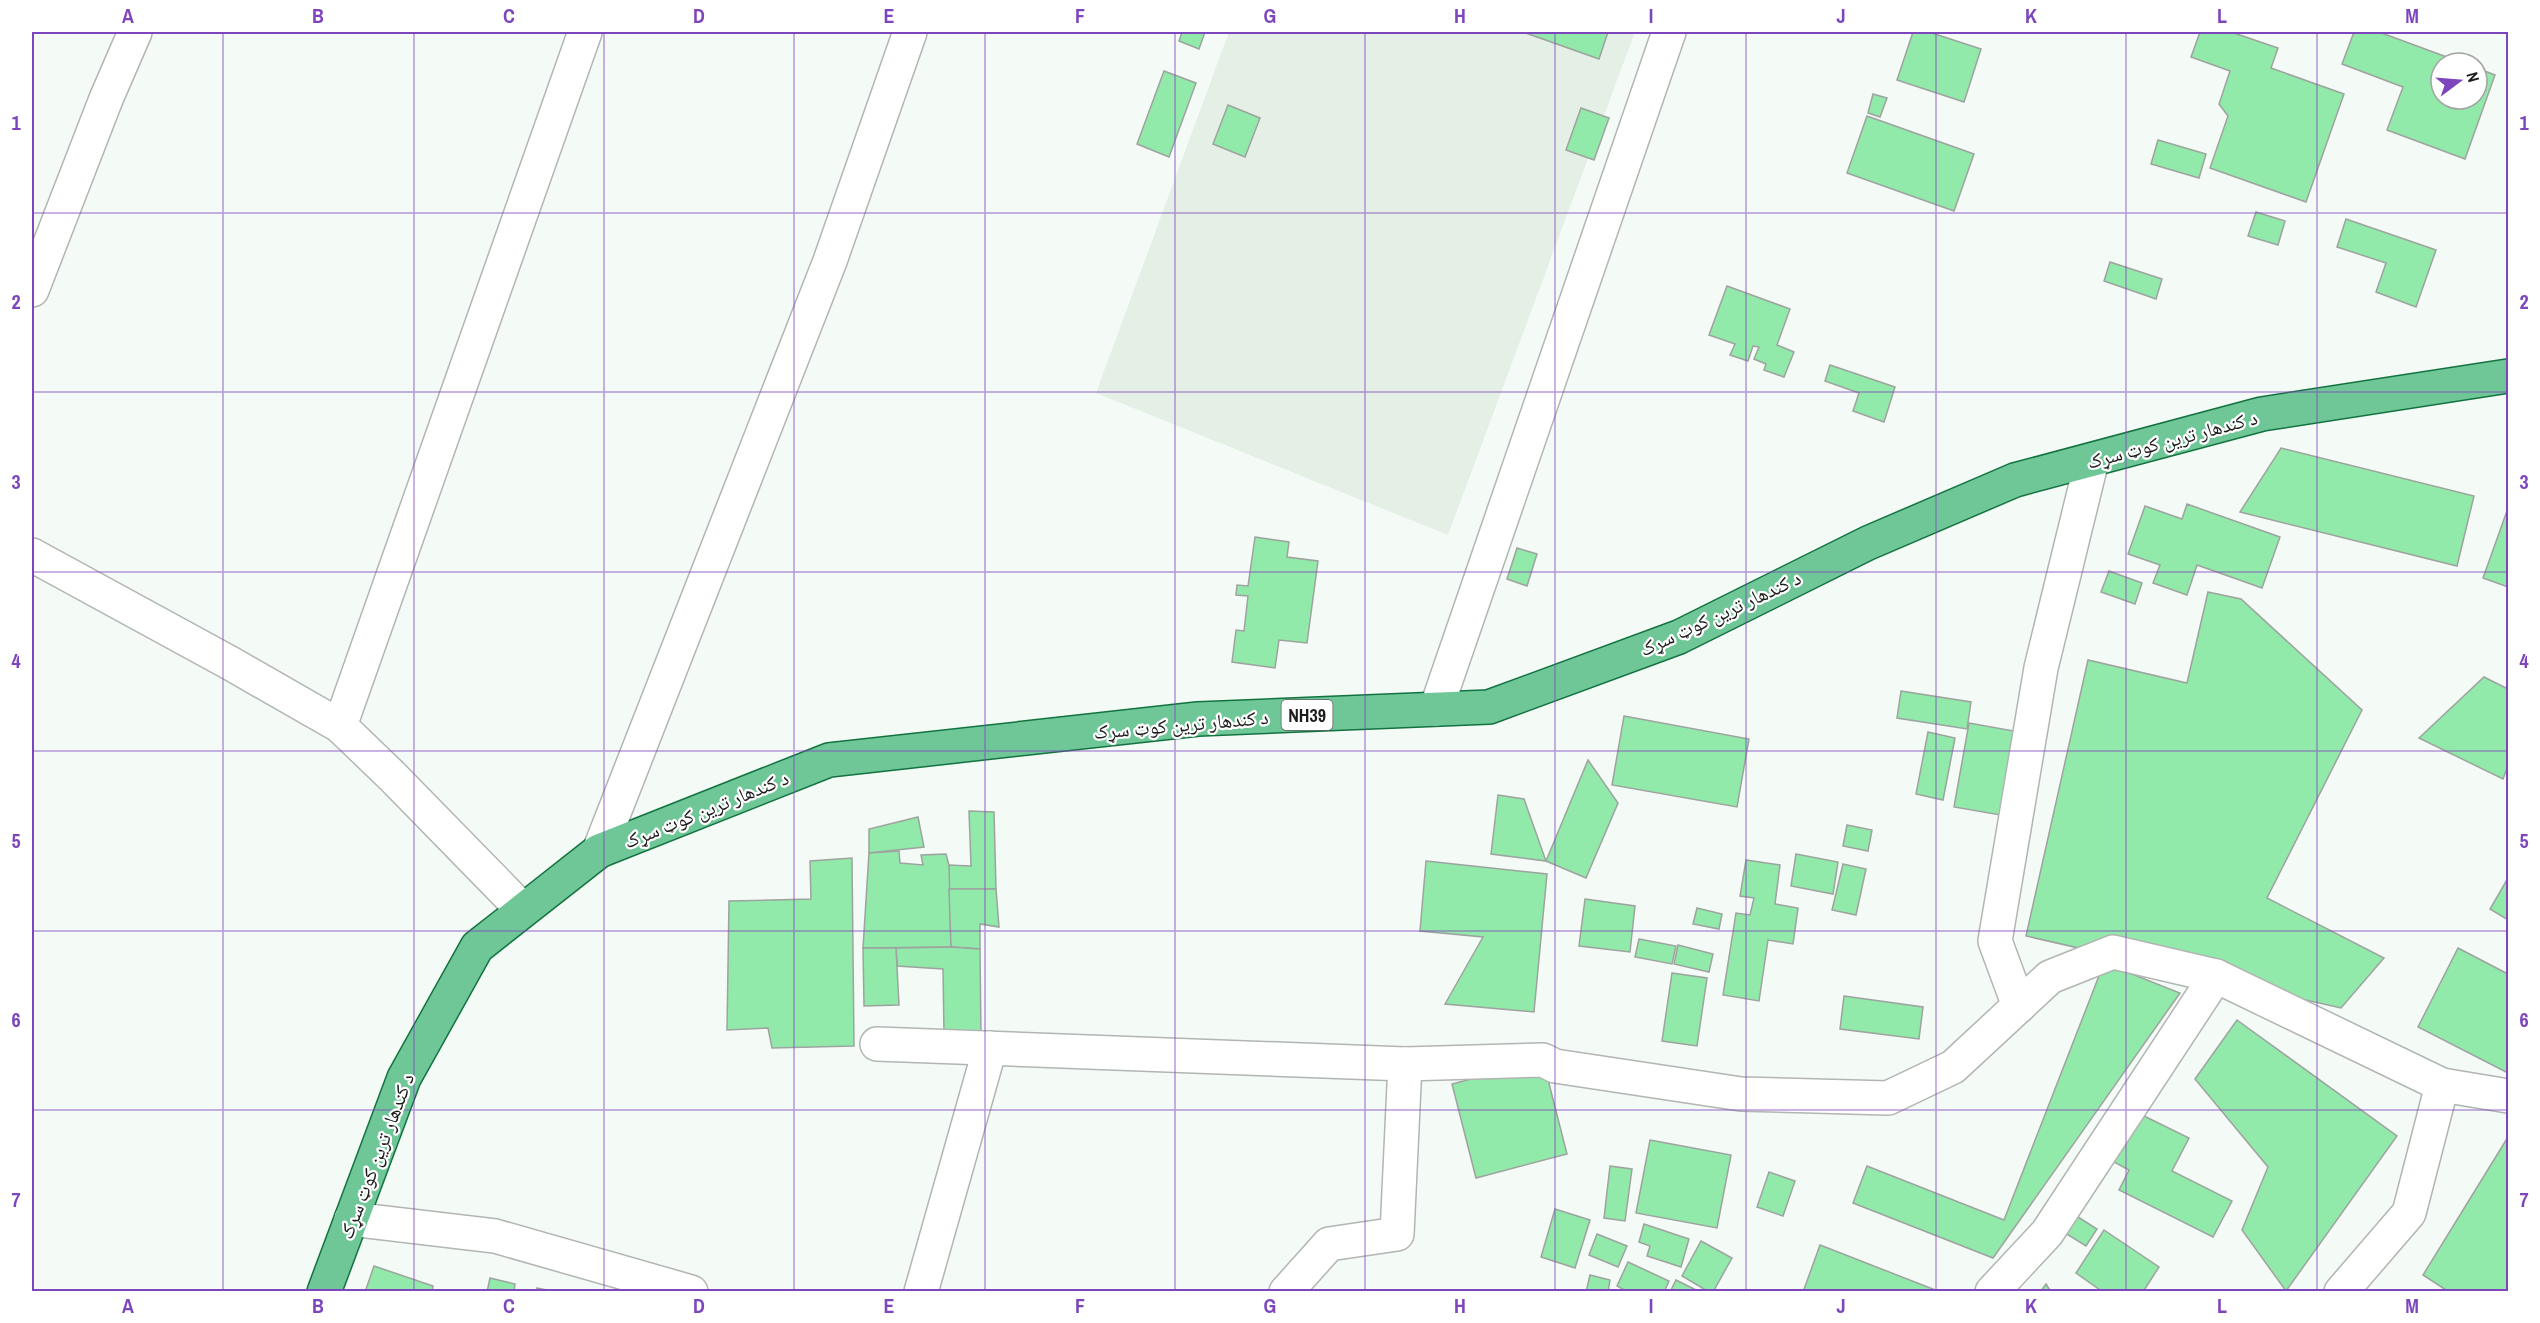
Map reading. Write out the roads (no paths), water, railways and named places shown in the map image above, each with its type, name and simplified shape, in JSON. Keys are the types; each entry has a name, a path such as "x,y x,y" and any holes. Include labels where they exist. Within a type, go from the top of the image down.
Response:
{"main road":[{"name":"د کندهار ترين کوټ سړک","path":"324,1292 404,1078 477,947 599,851 829,760 1198,719 1489,707 1679,637 1868,543 2015,480 2262,414 2508,376"}],"street":[{"path":"32,290 106,99 135,32"},
{"path":"340,726 585,32"},
{"path":"599,851 830,261 910,32"},
{"path":"1436,709 1669,32"},
{"path":"2019,1006 1995,941 2041,668 2092,460"},
{"path":"32,555 340,726 523,910"},
{"path":"877,1044 1405,1064 1543,1060 1555,1066 1741,1094 1888,1098 1953,1067 2050,977 2113,952 2216,976 2442,1085 2508,1096"},
{"path":"1992,1292 2047,1233 2216,976"},
{"path":"921,1292 990,1048"},
{"path":"1286,1292 1329,1244 1397,1234 1405,1064"},
{"path":"2341,1292 2409,1212 2442,1085"},
{"path":"351,1220 495,1236 691,1292"}]}
